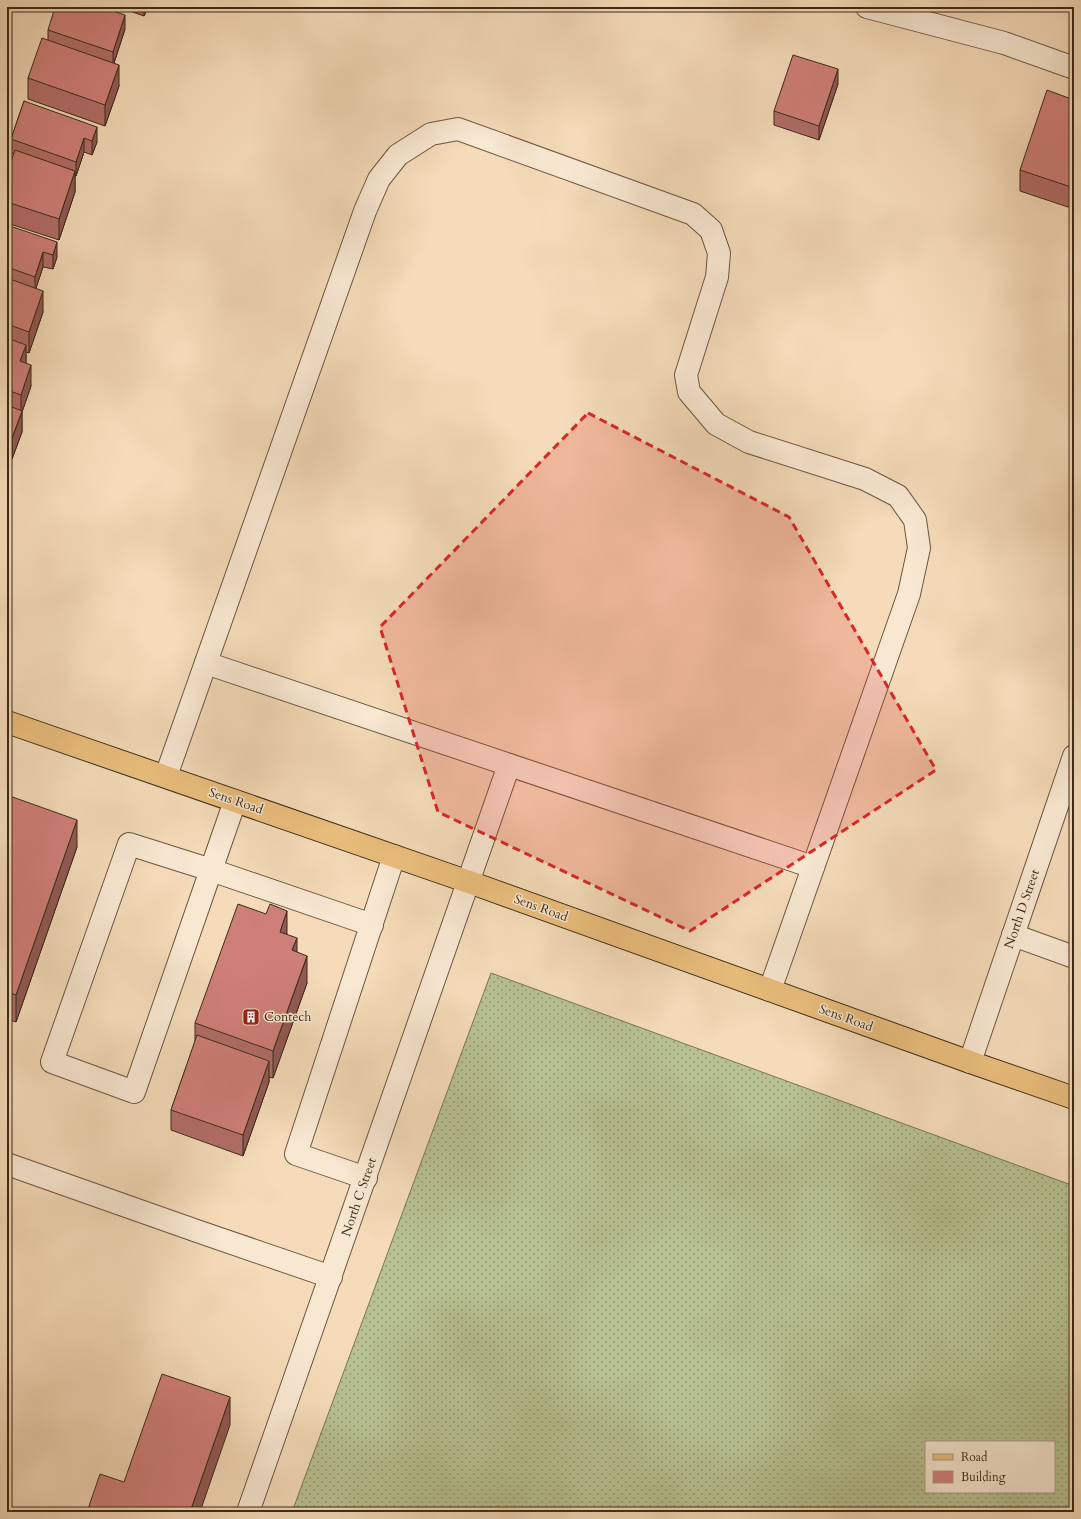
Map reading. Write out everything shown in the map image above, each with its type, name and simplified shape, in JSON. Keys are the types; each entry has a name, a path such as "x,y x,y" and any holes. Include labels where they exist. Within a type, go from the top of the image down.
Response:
{"main road":[{"name":"Sens Road","path":"7,722 236,800 469,882 1074,1098"}],"street":[{"path":"867,7 1004,43 1074,68"},
{"path":"166,776 362,218 379,179 398,156 431,134 458,129 693,214 711,230 718,253 716,277 686,375 689,392 716,424 748,442 866,479 898,496 915,520 919,548 909,594 770,990"},
{"path":"206,663 813,867"},
{"name":"North D Street","path":"970,1062 1074,756"},
{"name":"North C Street","path":"248,1512 366,1178 509,765"},
{"path":"236,800 211,870 134,1092 52,1062 129,844 211,870 372,925"},
{"path":"366,1178 296,1154 394,856"},
{"path":"1013,935 1074,957"},
{"path":"7,1164 179,1225 331,1276"}],"highlighted area":[{"path":"588,413 789,517 936,770 690,931 438,812 380,627"}],"green space":[{"path":"491,973 1074,1186 1074,1512 292,1512"}],"building":[{"path":"55,7 101,7 125,15 113,52 48,30"},
{"path":"42,38 119,65 105,105 28,78"},
{"path":"793,55 838,69 819,126 774,111"},
{"path":"1047,90 1074,100 1074,188 1020,170"},
{"path":"24,101 97,127 92,141 84,138 76,162 11,139"},
{"path":"15,150 75,171 59,219 7,202 7,169 8,170"},
{"path":"7,225 57,242 53,255 43,252 35,277 7,267"},
{"path":"7,278 43,291 29,332 7,324"},
{"path":"7,338 26,345 20,361 31,365 21,395 7,390"},
{"path":"7,405 22,411 12,438 7,436"},
{"path":"7,795 77,820 16,995 7,992"},
{"name":"Contech","path":"238,904 266,914 270,904 287,911 280,932 297,938 292,950 307,956 273,1051 195,1023"},
{"path":"197,1035 269,1061 243,1135 171,1110"},
{"path":"162,1374 230,1397 190,1512 87,1512 100,1474 124,1482"}],"place":[{"name":"Contech","path":"251,1017"}]}
